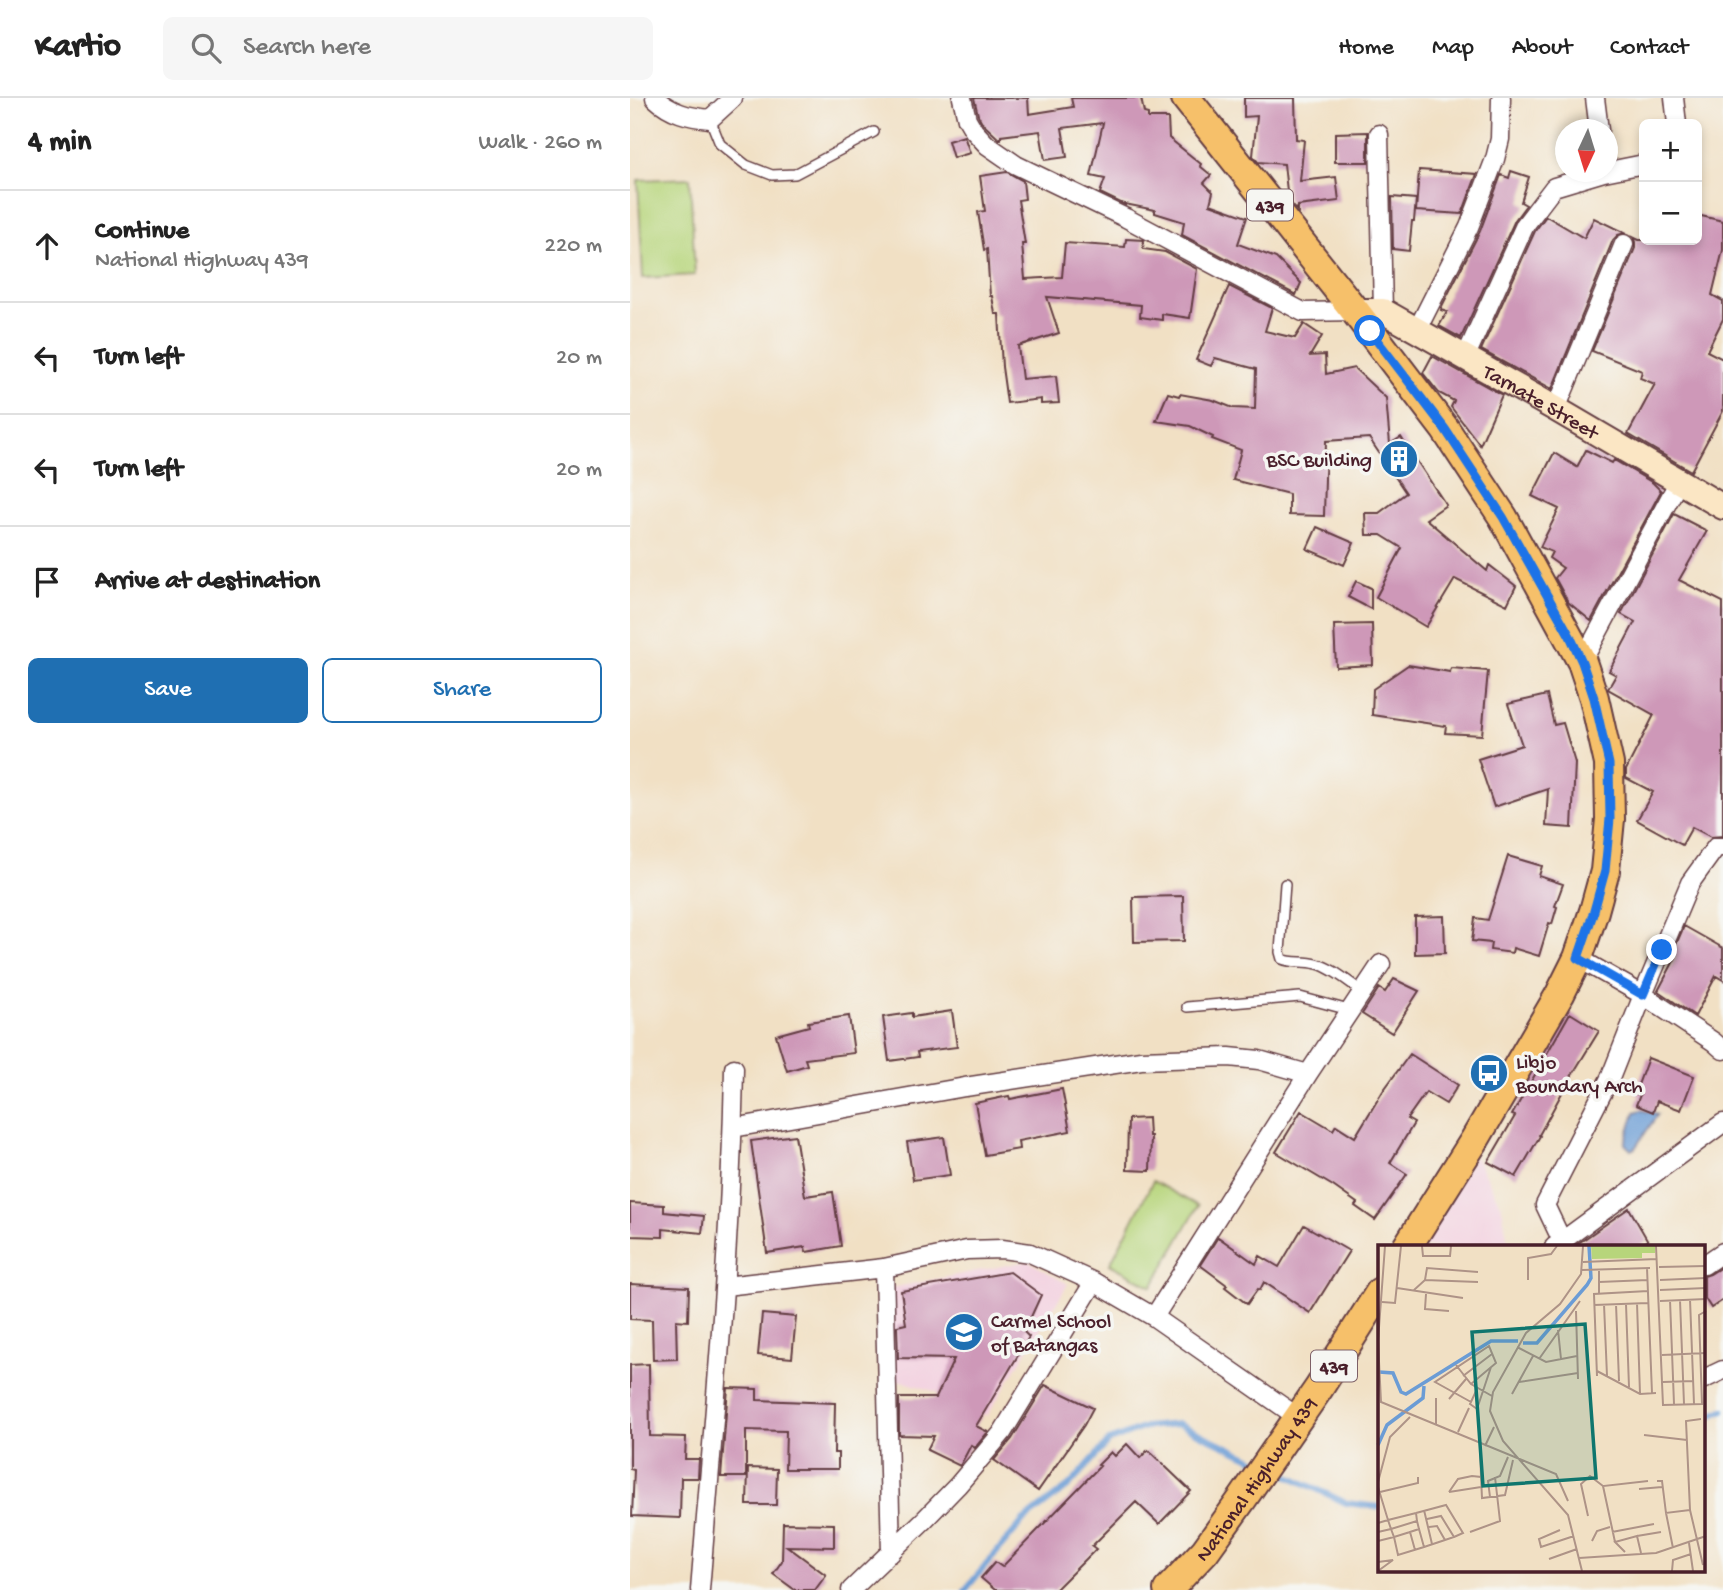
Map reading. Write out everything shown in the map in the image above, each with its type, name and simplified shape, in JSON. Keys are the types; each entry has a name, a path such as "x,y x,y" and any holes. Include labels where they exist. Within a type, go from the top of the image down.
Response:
{"main road":[{"name":"439","path":"1186,98 1445,429 1503,517 1582,662 1594,698 1609,764 1610,819 1605,871 1578,958 1560,994 1474,1141 1408,1245"},
{"name":"National Highway 439","path":"1168,1590 1205,1551 1243,1498 1378,1295"}],"street":[{"path":"655,98 662,105 688,117 710,119 733,98"},
{"path":"962,98 967,119 974,131 987,145 1016,165 1126,218 1303,312 1355,311"},
{"path":"1417,330 1469,227 1495,159 1500,139 1501,98"},
{"path":"1595,98 1598,119"},
{"path":"1674,98 1676,119"},
{"path":"1379,134 1383,311"},
{"path":"1618,169 1639,165"},
{"path":"1465,358 1525,225 1554,187 1571,182"},
{"path":"1556,409 1624,244"},
{"name":"Tarnate Street","path":"1355,311 1383,311 1723,507"},
{"path":"1582,662 1679,481"},
{"path":"1723,847 1716,847 1690,883 1611,1076 1545,1205 1558,1244 1723,1123"},
{"path":"1578,958 1720,1040"},
{"path":"1154,1318 1349,1010 1381,964"},
{"path":"733,1128 951,1089 1141,1060 1228,1057 1259,1060 1308,1074"},
{"path":"700,1590 725,1286 734,1068"},
{"path":"725,1286 884,1268 967,1250 1002,1249 1030,1253 1094,1282 1154,1318 1292,1428"},
{"path":"1706,1264 1723,1252"},
{"path":"884,1268 891,1553"},
{"path":"851,1590 958,1485 1002,1433 1094,1282"},
{"path":"1706,1378 1723,1370"}],"lane":[{"path":"710,119 720,144 746,165 772,175 795,174 874,132"},
{"path":"1285,884 1280,952 1282,959 1289,962 1316,963 1362,991"},
{"path":"1187,1007 1300,997 1349,1010"}],"shaded area":[{"path":"1474,1156 1502,1208 1508,1243 1419,1245"},
{"name":"Carmel School of Batangas","path":"1028,1261 1068,1284 987,1416 933,1391 888,1377 891,1288"}],"green space":[{"path":"690,178 695,275 643,278 638,180"},
{"path":"1153,1181 1198,1206 1152,1287 1110,1264"}],"water":[{"path":"1641,1110 1658,1114 1631,1150 1625,1144 1635,1112"}],"building":[{"path":"974,98 1028,98 1029,114 1073,107 1071,98 1141,98 1144,113 1148,114 1148,118 1168,118 1169,138 1211,175 1204,183 1213,192 1210,204 1247,217 1238,244 1276,258 1301,283 1296,295 1182,235 1184,222 1155,213 1155,210 1125,205 1100,193 1105,179 1091,176 1103,123 1062,128 1067,157 1045,160 1040,131 1001,136 999,139 983,124"},
{"path":"1244,98 1295,98 1296,139 1304,140 1300,181 1336,177 1339,201 1298,206 1298,212 1288,200 1284,164 1258,162 1253,156 1257,116 1244,117"},
{"path":"1368,132 1368,162 1335,162 1335,133"},
{"path":"964,136 970,153 953,158 948,141"},
{"path":"1419,170 1477,174 1462,214 1416,211"},
{"path":"1511,171 1529,177 1521,202 1526,205 1515,220 1461,338 1439,326 1447,312 1441,310 1442,306 1480,231 1501,175 1509,178"},
{"path":"1007,172 1023,181 1025,199 1018,200 1025,244 1022,244 1025,279 1062,277 1065,243 1125,247 1126,239 1144,240 1143,249 1165,252 1197,269 1190,318 1162,314 1162,320 1140,317 1141,305 1047,297 1059,333 1018,346 1022,379 1056,376 1059,403 1041,404 1041,399 1007,403 999,314 995,314 990,296 987,249 984,250 978,212 985,211 980,176"},
{"path":"1392,197 1416,199 1409,251 1393,249"},
{"path":"1546,216 1584,238 1594,218 1625,233 1613,240 1552,389 1481,350 1535,231"},
{"path":"1702,216 1723,221 1723,250 1712,295 1723,301 1723,319 1707,351 1723,359 1723,411 1691,471 1628,434 1655,384 1640,378 1642,371 1592,351 1635,248 1633,237 1639,240 1639,245 1702,245"},
{"path":"1229,286 1272,308 1265,331 1295,338 1304,324 1322,336 1310,356 1325,355 1326,374 1354,368 1386,398 1390,444 1401,437 1446,505 1426,519 1487,571 1489,565 1516,586 1507,605 1455,579 1426,627 1376,597 1402,548 1381,535 1366,535 1365,513 1379,513 1406,493 1369,438 1326,441 1324,516 1289,515 1289,494 1233,480 1241,450 1212,439 1213,437 1190,426 1156,421 1168,393 1213,400 1233,408 1255,409 1256,369 1215,358 1211,366 1196,360"},
{"path":"1432,356 1502,395 1480,445 1451,407 1454,401 1439,393 1423,373"},
{"path":"1586,450 1612,463 1614,460 1653,483 1661,491 1591,621 1568,602 1555,578 1563,568 1549,558 1552,552 1540,547 1559,509 1532,496 1554,453 1577,467"},
{"path":"1674,514 1707,531 1679,580 1723,602 1723,836 1711,837 1692,827 1682,845 1637,820 1653,792 1626,778 1626,770 1654,715 1608,689 1616,675 1609,671 1635,622 1621,614"},
{"path":"1317,527 1354,543 1344,565 1307,549"},
{"path":"1356,581 1371,588 1371,609 1348,597"},
{"path":"1372,624 1373,665 1336,667 1334,625"},
{"path":"1408,665 1450,672 1451,668 1488,671 1482,735 1445,733 1446,726 1372,715 1373,689"},
{"path":"1547,695 1554,725 1563,723 1575,763 1572,828 1546,826 1548,789 1494,807 1478,759 1522,745 1508,704"},
{"path":"1508,856 1542,866 1539,876 1563,884 1552,924 1549,923 1539,956 1513,948 1512,953 1490,950 1491,943 1472,941 1475,918 1488,920"},
{"path":"1183,896 1184,941 1134,942 1133,897"},
{"path":"1444,916 1445,953 1415,954 1415,917"},
{"path":"1684,926 1723,948 1723,980 1716,976 1695,1016 1658,991 1676,957 1672,954"},
{"path":"1394,979 1419,991 1392,1033 1362,1014 1379,988 1385,992"},
{"path":"952,1011 957,1047 917,1052 918,1057 889,1061 883,1017 912,1013 912,1017"},
{"path":"1570,1013 1599,1031 1516,1177 1488,1162"},
{"path":"849,1016 854,1053 805,1059 807,1065 787,1071 776,1035 809,1026 808,1022"},
{"path":"1410,1054 1458,1085 1446,1104 1426,1092 1407,1119 1414,1123 1390,1163 1407,1174 1375,1220 1333,1186 1276,1152 1301,1111 1333,1130 1336,1125 1355,1137"},
{"path":"1648,1058 1694,1076 1681,1110 1657,1101 1653,1112 1636,1105 1640,1095 1635,1093"},
{"path":"1062,1089 1070,1131 1018,1141 1019,1149 985,1155 975,1103"},
{"path":"1148,1118 1151,1136 1150,1171 1127,1170 1128,1119"},
{"path":"795,1135 805,1196 833,1192 841,1246 806,1252 805,1247 767,1253 751,1141"},
{"path":"944,1137 950,1175 913,1180 907,1142"},
{"path":"630,1203 664,1205 664,1212 704,1216 702,1233 663,1229 663,1237 630,1236"},
{"path":"1629,1208 1648,1241 1641,1245 1576,1245"},
{"path":"1304,1225 1349,1251 1310,1313 1264,1282 1247,1304 1200,1265 1218,1237 1256,1264 1260,1256 1279,1267"},
{"path":"1723,1266 1723,1300 1711,1308 1706,1300 1706,1275"},
{"name":"Carmel School of Batangas","path":"1010,1272 1041,1295 1024,1332 1029,1337 976,1426 988,1432 975,1448 971,1445 960,1466 927,1450 934,1436 899,1435 899,1398 936,1398 954,1359 898,1358 897,1326 906,1324 901,1291"},
{"path":"630,1284 689,1287 688,1321 676,1320 677,1359 653,1360 652,1320 630,1319"},
{"path":"762,1314 796,1317 792,1358 758,1355"},
{"path":"649,1364 650,1436 686,1437 685,1459 699,1459 698,1478 681,1478 680,1518 632,1516 634,1470 630,1469 630,1365"},
{"path":"1045,1385 1093,1408 1038,1491 994,1460 1012,1439"},
{"path":"728,1388 757,1389 757,1400 835,1403 834,1453 838,1453 838,1469 785,1469 786,1431 746,1430 746,1477 721,1477"},
{"path":"1127,1444 1140,1458 1148,1450 1191,1491 1159,1524 1136,1502 1092,1546 1096,1549 1055,1590 995,1590 981,1578 995,1562 1002,1567 1111,1452 1115,1456"},
{"path":"748,1468 777,1469 776,1505 747,1505"},
{"path":"783,1523 834,1524 834,1547 787,1546 826,1575 815,1590 795,1590 773,1574 782,1561"}],"waterway":[{"path":"1706,1418 1723,1410"},
{"path":"965,1590 1023,1521 1069,1486 1109,1441 1145,1427 1179,1424 1259,1462"},
{"path":"1272,1468 1346,1503 1378,1507"}],"place":[{"name":"BSC Building","path":"1399,459"},
{"name":"Libjo Boundary Arch","path":"1489,1073"},
{"name":"Carmel School of Batangas","path":"964,1332"}],"route":[{"path":"1370,331 1445,429 1503,517 1570,636 1594,698 1609,764 1610,819 1605,871 1578,958 1643,995 1662,950"}]}
